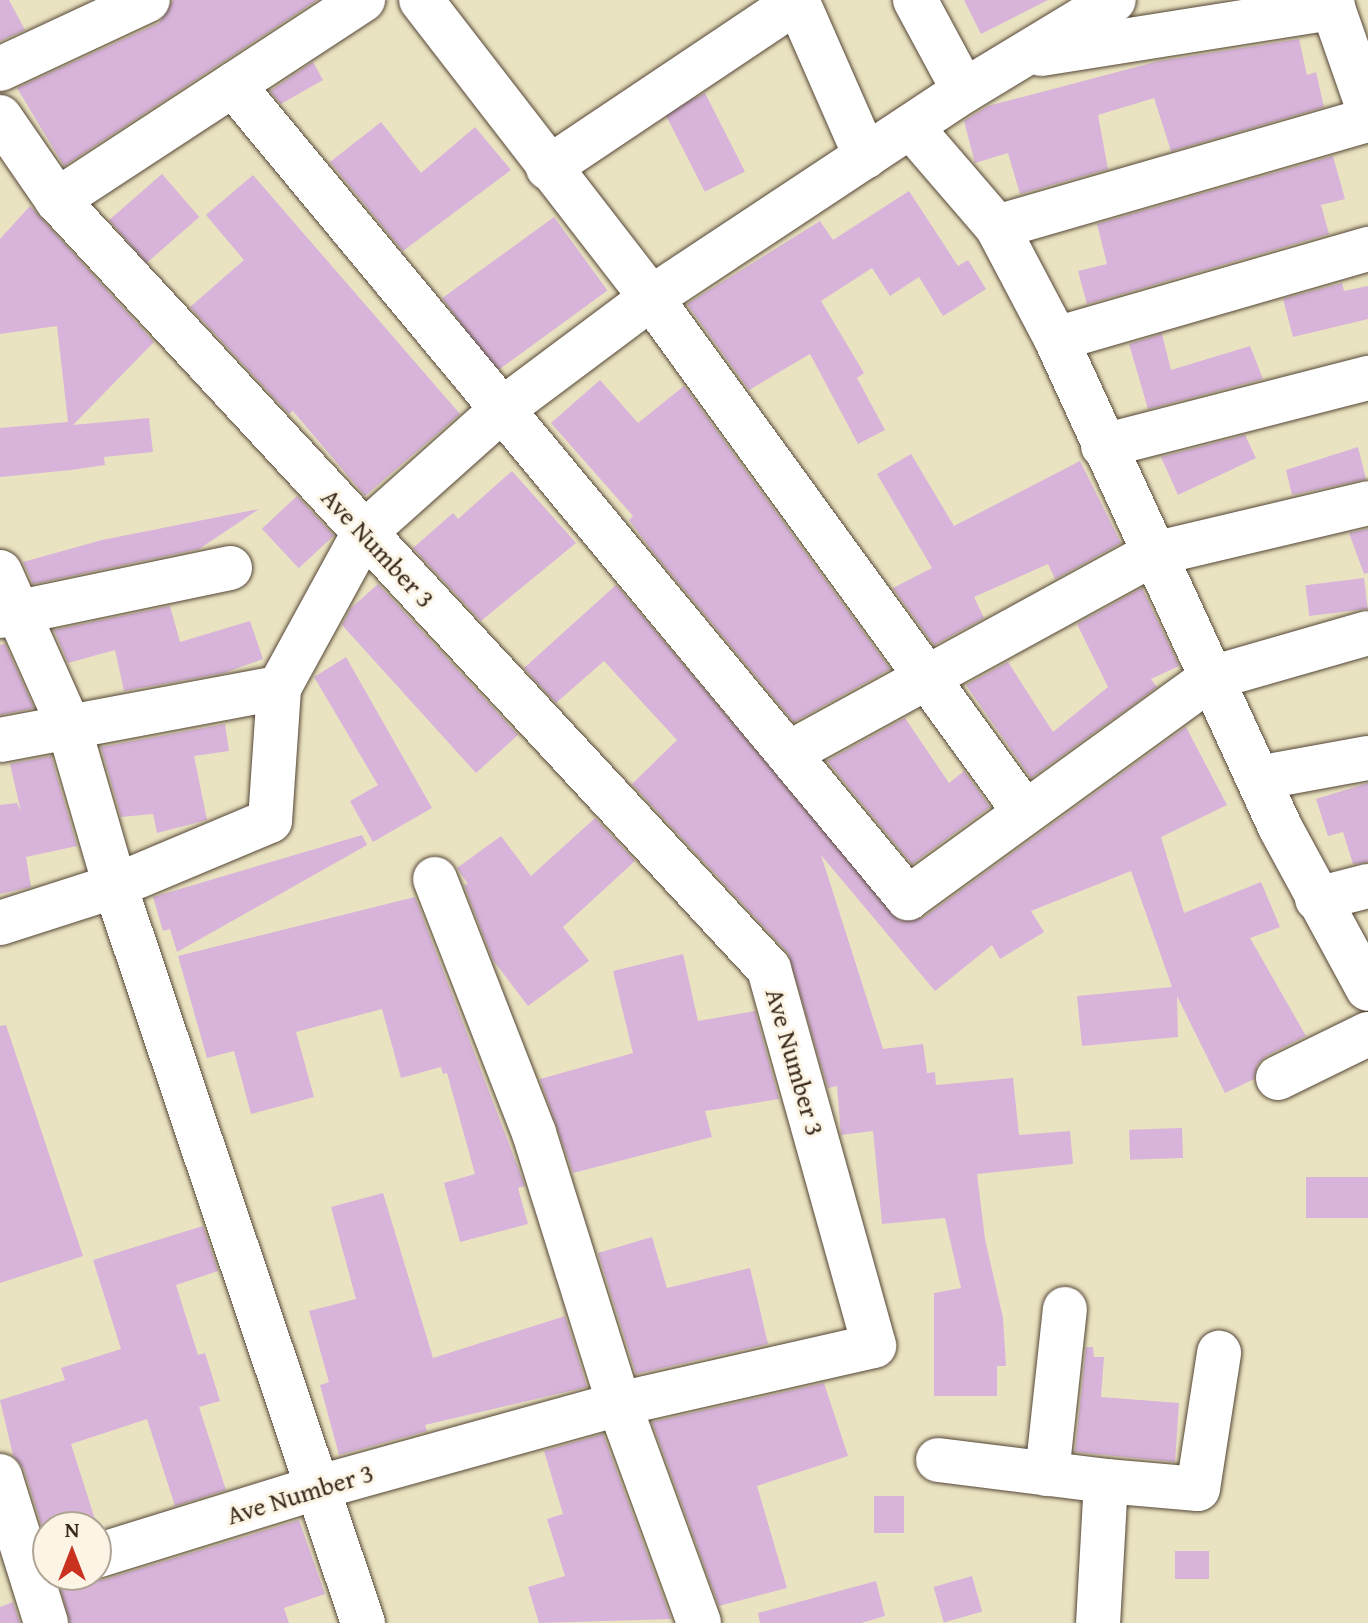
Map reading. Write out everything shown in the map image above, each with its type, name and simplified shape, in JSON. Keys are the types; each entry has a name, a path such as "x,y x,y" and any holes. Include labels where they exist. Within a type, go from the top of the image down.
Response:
{"street":[{"path":"0,69 148,0"},
{"path":"57,200 363,0"},
{"path":"421,0 651,298 1024,811"},
{"path":"548,168 797,0 866,157"},
{"path":"915,0 964,91"},
{"path":"0,923 115,886 270,821 279,688 364,533 504,408 651,298 964,91 1114,0"},
{"path":"1019,57 1333,8 1368,108"},
{"path":"233,85 791,752 908,898 1211,678 1368,633"},
{"name":"Ave Number 3","path":"0,117 57,200 769,969 874,1346 619,1404 319,1487 112,1551"},
{"path":"997,227 1368,120"},
{"path":"911,127 997,227 1056,339 1258,778 1317,899 1368,989"},
{"path":"1056,339 1368,249"},
{"path":"1103,446 1368,378"},
{"path":"791,752 1153,554 1368,503"},
{"path":"9,614 230,568"},
{"path":"0,572 9,614 68,724 115,886 363,1623"},
{"path":"0,740 68,724 279,688"},
{"path":"1258,778 1368,758"},
{"path":"435,879 534,1133 619,1404 699,1623"},
{"path":"1317,899 1368,886"},
{"path":"1278,1078 1368,1034"},
{"path":"1047,1474 1065,1309"},
{"path":"938,1460 1198,1489 1219,1353"},
{"path":"0,1476 27,1578 46,1623"},
{"path":"1098,1623 1106,1481"}],"building":[{"path":"0,0 9,0 25,30 0,41"},
{"path":"173,0 317,0 64,166 17,88 159,23"},
{"path":"964,0 1048,0 981,34"},
{"path":"1299,39 1307,75 1316,72 1324,107 1171,151 1154,98 1098,115 1108,169 1020,194 1008,153 975,163 964,121 988,106 1159,61"},
{"path":"313,62 323,80 281,104 270,91"},
{"path":"705,93 745,171 705,192 665,113"},
{"path":"381,122 421,173 475,127 511,170 403,251 330,162"},
{"path":"1333,156 1345,199 1321,205 1329,234 1087,304 1078,271 1107,264 1097,224"},
{"path":"162,174 199,217 147,263 109,220"},
{"path":"253,175 460,414 365,496 293,411 289,414 190,307 244,260 206,215"},
{"path":"909,191 958,266 968,260 986,289 943,316 919,277 890,296 872,268 821,301 864,373 857,378 885,430 858,444 810,354 749,390 687,304 820,221 833,240"},
{"path":"30,206 154,342 73,425 149,418 153,452 104,457 105,465 0,477 0,428 68,422 57,326 0,334 0,239"},
{"path":"554,217 607,291 496,372 442,298"},
{"path":"1342,283 1344,291 1368,286 1368,319 1293,337 1283,299"},
{"path":"1162,334 1171,370 1250,346 1263,379 1148,409 1129,344"},
{"path":"600,380 638,423 684,386 890,669 794,722 653,552 629,520 633,516 551,423"},
{"path":"1245,435 1256,458 1178,495 1161,457"},
{"path":"1358,447 1366,479 1292,495 1286,470"},
{"path":"911,454 954,526 1080,461 1121,543 1055,579 1048,564 974,597 984,618 934,645 893,588 932,568 877,474"},
{"path":"512,471 576,543 481,621 413,548 453,513 458,519"},
{"path":"297,496 334,535 299,568 262,529"},
{"path":"259,509 199,549 33,584 23,562 102,540"},
{"path":"1368,529 1368,573 1364,574 1349,533"},
{"path":"1364,578 1368,609 1309,616 1305,585"},
{"path":"378,584 518,735 476,773 342,625 351,608"},
{"path":"616,585 900,921 923,918 1186,727 1227,805 1161,837 1184,913 1261,882 1280,927 1250,938 1306,1036 1266,1056 1257,1065 1254,1079 1225,1093 1177,996 1178,1037 1082,1046 1077,996 1172,987 1131,871 1031,911 1044,932 1000,959 992,945 935,991 821,855 883,1049 923,1044 927,1073 935,1072 936,1085 1013,1078 1019,1135 1070,1131 1073,1164 977,1174 985,1239 1003,1318 1006,1366 997,1366 997,1396 934,1396 934,1293 961,1288 945,1218 882,1224 873,1131 841,1135 837,1086 828,1088 788,953 632,784 677,740 604,661 556,703 524,668"},
{"path":"1142,588 1179,666 1151,679 1157,687 1031,778 966,685 1008,662 1053,732 1108,687 1077,624"},
{"path":"170,606 180,642 250,621 263,659 224,673 124,691 115,650 68,663 54,630"},
{"path":"5,644 34,708 0,715 0,645"},
{"path":"346,657 432,808 373,842 350,801 378,785 314,677"},
{"path":"905,718 949,783 964,771 990,807 912,864 827,761"},
{"path":"225,724 229,751 194,756 207,820 157,833 153,814 121,817 101,747"},
{"path":"51,756 77,846 26,857 31,887 0,894 0,805 17,803 21,812 10,764"},
{"path":"1368,783 1368,862 1353,864 1343,832 1328,836 1316,799"},
{"path":"595,818 635,861 563,927 589,961 528,1006 493,960 464,885 468,884 457,868 501,836 531,876"},
{"path":"362,835 367,845 177,952 170,929 163,931 153,897"},
{"path":"415,897 525,1186 518,1188 528,1224 460,1242 444,1183 475,1174 447,1073 443,1074 441,1067 401,1078 382,1009 296,1032 314,1097 251,1114 234,1051 207,1058 178,956"},
{"path":"683,954 698,1021 755,1011 779,1099 705,1111 712,1137 573,1173 540,1079 633,1053 613,971"},
{"path":"6,1025 83,1256 0,1283 0,1026"},
{"path":"1182,1128 1183,1158 1130,1160 1129,1130"},
{"path":"1306,1177 1368,1177 1368,1218 1306,1218"},
{"path":"383,1193 433,1358 565,1316 587,1387 425,1425 427,1431 339,1455 320,1385 329,1382 309,1311 356,1299 331,1207"},
{"path":"203,1226 218,1271 176,1285 198,1355 205,1353 220,1401 199,1407 226,1490 175,1506 147,1419 71,1444 92,1511 37,1511 24,1469 13,1455 0,1400 65,1380 61,1368 121,1349 93,1260"},
{"path":"652,1237 667,1288 750,1268 768,1344 636,1374 598,1253"},
{"path":"1086,1347 1093,1347 1094,1357 1104,1357 1101,1397 1179,1403 1175,1462 1075,1452"},
{"path":"824,1383 848,1456 757,1486 787,1588 719,1606 652,1422"},
{"path":"603,1434 671,1619 539,1623 528,1587 565,1576 547,1519 563,1514 544,1451"},
{"path":"874,1496 904,1496 904,1533 874,1533"},
{"path":"299,1520 325,1594 284,1608 289,1623 70,1623 61,1591 112,1591 112,1577"},
{"path":"1175,1551 1209,1551 1209,1579 1175,1579"},
{"path":"972,1576 982,1612 944,1623 934,1587"},
{"path":"876,1581 885,1616 861,1623 760,1623 758,1613"},
{"path":"13,1602 20,1623 0,1623 0,1607"}]}
